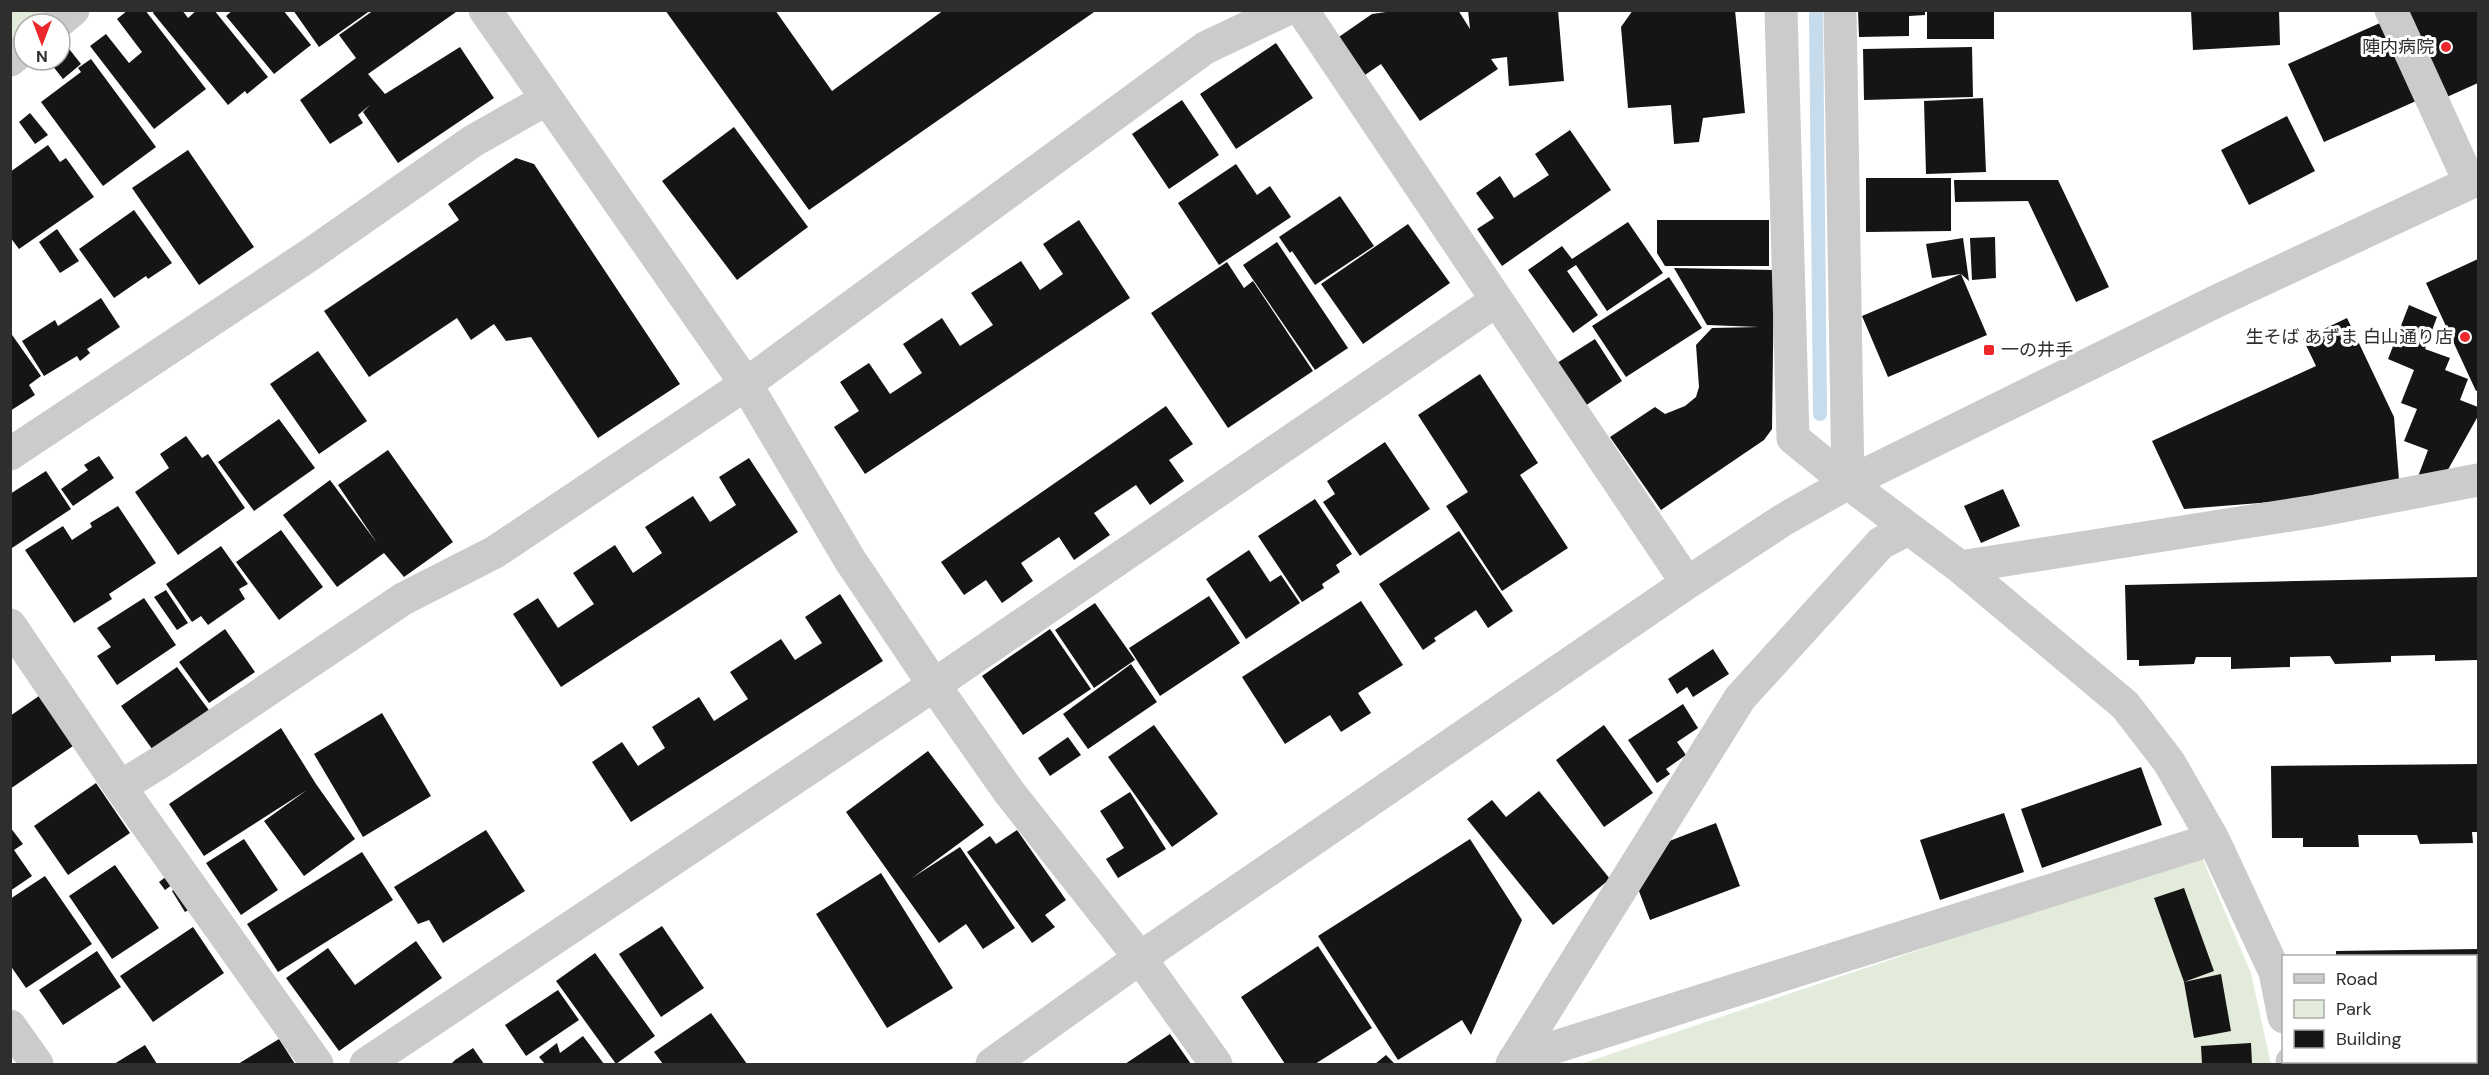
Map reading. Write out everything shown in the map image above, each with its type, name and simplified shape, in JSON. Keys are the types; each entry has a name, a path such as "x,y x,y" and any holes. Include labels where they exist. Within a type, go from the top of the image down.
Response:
{"street":[{"path":"485,10 746,384 850,560 934,685 1010,792 1140,958 1216,1065"},
{"path":"120,787 403,599 495,552 746,384 1205,48 1285,10"},
{"path":"1302,10 1687,583"},
{"path":"1781,10 1793,438 1848,483 1960,567 2125,705 2169,762 2213,839 2275,972 2282,1011"},
{"path":"1840,10 1848,483"},
{"path":"992,1065 1140,958 1687,583 1783,520 1848,483 2219,300 2474,181 2391,10"},
{"path":"10,454 302,260 473,141 548,99"},
{"path":"366,1065 934,685 1497,300"},
{"path":"1960,567 2316,512 2478,480"},
{"path":"1513,1063 1740,698 1881,543 1908,529"},
{"path":"10,625 120,787 317,1065"},
{"path":"1513,1063 2213,839"},
{"path":"10,1026 37,1065"}],"green space":[{"path":"11,11 54,11 12,12 11,44"},
{"path":"2201,855 2251,973 2271,1064 1581,1064"}],"building":[{"path":"128,10 145,10 206,89 154,129 90,46 106,34 129,63 142,52 117,19"},
{"path":"155,10 182,10 188,18 197,10 214,10 268,77 247,94 245,91 228,105 153,13"},
{"path":"233,10 283,10 311,45 274,74 226,16"},
{"path":"293,10 371,10 319,47"},
{"path":"374,10 456,12 368,74 385,94 460,47 494,98 398,163 363,112 370,105 358,115 363,123 330,144 300,100 356,58 339,35"},
{"path":"665,10 775,10 832,91 944,10 1097,10 809,210"},
{"path":"1400,10 1458,10 1470,29 1468,10 1558,10 1564,81 1509,86 1507,57 1491,59 1498,69 1420,121 1381,64 1359,79 1333,41 1372,14"},
{"path":"1633,10 1735,10 1745,113 1703,118 1699,142 1674,144 1671,105 1628,108 1621,27"},
{"path":"1858,10 1925,10 1925,15 1909,16 1909,36 1859,37"},
{"path":"1927,10 1994,10 1994,39 1927,39"},
{"path":"2191,10 2279,10 2280,45 2193,50"},
{"name":"陣内病院","path":"2397,10 2478,10 2478,83 2438,101"},
{"path":"2380,23 2416,101 2324,142 2288,64"},
{"path":"1276,43 1313,98 1236,149 1200,94"},
{"path":"1972,47 1973,97 1864,100 1863,49"},
{"path":"72,53 81,64 72,72"},
{"path":"91,59 156,147 103,186 41,102 81,72 78,68"},
{"path":"57,72 71,72 63,79"},
{"path":"1983,98 1986,172 1926,174 1924,101"},
{"path":"1182,100 1219,155 1169,189 1132,134"},
{"path":"30,113 48,135 35,144 19,122"},
{"path":"2287,116 2315,171 2249,205 2221,150"},
{"path":"734,127 808,227 737,280 662,181"},
{"path":"1570,130 1611,190 1502,266 1477,229 1494,218 1476,193 1500,176 1514,198 1549,175 1535,154"},
{"path":"48,145 60,162 66,158 94,197 19,249 10,237 10,172"},
{"path":"188,150 254,247 199,285 132,188"},
{"path":"516,158 534,164 680,384 598,438 531,337 506,341 494,324 471,340 457,318 369,377 324,311 459,220 448,204"},
{"path":"1236,164 1257,195 1270,186 1291,217 1219,265 1178,203"},
{"path":"1866,178 1951,178 1951,231 1866,232"},
{"path":"1954,180 2058,180 2109,287 2076,302 2028,201 1955,202"},
{"path":"1340,196 1374,246 1315,285 1292,251 1290,253 1279,237"},
{"path":"134,210 172,263 148,279 146,276 114,298 79,249"},
{"path":"1079,220 1130,298 865,474 834,427 859,411 840,382 869,363 890,394 922,373 903,344 942,318 960,346 993,325 971,293 1021,261 1040,290 1063,274 1043,244"},
{"path":"1657,220 1769,220 1769,266 1665,266 1657,253"},
{"path":"1628,222 1663,273 1607,311 1576,265 1567,271 1598,315 1573,333 1528,270 1562,246 1572,259"},
{"path":"1408,224 1450,283 1363,344 1321,284"},
{"path":"57,229 79,261 60,273 39,242"},
{"path":"1995,237 1996,278 1972,280 1970,238"},
{"path":"1963,238 1969,281 1961,274 1932,278 1926,244"},
{"path":"1277,242 1348,348 1315,370 1243,265"},
{"name":"生そば あずま 白山通り店","path":"2478,259 2478,390 2476,391 2426,283"},
{"path":"1227,262 1244,288 1253,281 1313,371 1228,428 1151,313"},
{"path":"1674,268 1774,270 1772,429 1764,440 1661,510 1610,437 1655,407 1665,414 1685,406 1696,397 1699,387 1696,345 1712,328 1759,327 1707,325"},
{"path":"1961,274 1987,335 1888,377 1862,316"},
{"path":"1669,277 1702,328 1626,377 1592,326"},
{"path":"101,298 120,327 87,349 90,353 80,361 77,356 44,376 22,341 55,320 58,326"},
{"path":"2409,305 2437,317 2425,349 2450,358 2445,370 2468,379 2460,400 2478,407 2478,416 2445,475 2416,482 2428,450 2404,441 2417,409 2401,403 2414,370 2388,359"},
{"path":"2347,318 2394,417 2400,492 2184,509 2152,441 2316,366 2303,339"},
{"path":"10,332 41,376 29,385 35,395 10,411"},
{"path":"1595,339 1622,381 1585,406 1557,363"},
{"path":"318,351 367,421 319,454 270,384"},
{"path":"1480,374 1538,463 1520,475 1568,548 1502,591 1446,506 1468,492 1418,415"},
{"path":"1166,406 1193,444 1169,460 1184,481 1150,505 1136,485 1094,513 1110,535 1074,560 1059,537 1021,563 1033,581 1002,603 986,580 964,595 941,562"},
{"path":"279,419 315,468 254,511 218,462"},
{"path":"186,436 202,458 208,454 245,508 178,555 135,492 169,468 160,454"},
{"path":"1385,442 1430,509 1360,556 1323,502 1335,494 1327,481"},
{"path":"388,450 453,542 404,577 384,553 337,587 283,515 330,480 377,543 338,485"},
{"path":"99,456 114,478 73,506 61,489 88,470 84,465"},
{"path":"749,458 798,532 561,687 513,614 538,598 558,628 594,604 573,573 615,545 633,573 662,553 645,527 693,496 710,522 736,505 719,477"},
{"path":"46,471 71,509 12,548 10,494"},
{"path":"2003,489 2020,526 1981,543 1964,506"},
{"path":"1315,499 1352,554 1336,565 1340,572 1322,584 1324,588 1302,602 1258,536"},
{"path":"118,506 156,563 109,594 112,599 74,623 25,550 63,526 72,540 92,527 90,523"},
{"path":"281,530 323,587 279,620 236,562"},
{"path":"1459,531 1513,611 1488,628 1476,610 1434,638 1436,641 1423,650 1379,584"},
{"path":"221,546 248,584 239,589 245,599 208,625 201,616 192,622 166,584"},
{"path":"1249,550 1270,582 1281,575 1300,603 1246,639 1206,579"},
{"path":"2478,577 2478,660 2435,661 2435,655 2391,656 2391,662 2335,664 2330,656 2290,657 2290,667 2231,669 2231,657 2196,657 2194,664 2139,666 2139,660 2127,660 2125,585"},
{"path":"166,590 188,623 177,630 154,597"},
{"path":"840,594 883,661 631,822 592,762 622,742 638,766 665,748 652,727 699,697 714,721 748,699 730,672 781,639 795,660 822,643 805,617"},
{"path":"1209,596 1240,643 1160,696 1129,648"},
{"path":"144,598 176,645 117,685 97,656 111,647 97,628"},
{"path":"1361,601 1403,665 1358,693 1371,713 1341,732 1330,715 1285,744 1242,677"},
{"path":"1095,603 1135,660 1094,688 1055,630"},
{"path":"225,629 255,672 209,703 179,662"},
{"path":"1050,629 1091,689 1023,735 982,676"},
{"path":"1713,649 1729,674 1693,697 1687,687 1677,694 1668,679"},
{"path":"1131,664 1157,702 1088,749 1063,714"},
{"path":"177,667 211,713 155,753 121,706"},
{"path":"39,696 73,746 10,789 10,716"},
{"path":"1683,704 1698,728 1677,742 1686,755 1666,769 1670,774 1657,783 1628,740"},
{"path":"382,713 431,796 363,837 314,754"},
{"path":"1154,725 1218,814 1172,847 1108,757"},
{"path":"1604,725 1653,793 1604,827 1556,760"},
{"path":"281,728 316,784 355,839 304,876 264,821 307,790 204,856 169,804"},
{"path":"1068,737 1081,755 1050,776 1038,758"},
{"path":"928,751 984,825 912,878 960,847 1015,928 983,949 966,924 939,943 846,812"},
{"path":"2478,764 2478,832 2472,832 2473,843 2420,844 2417,835 2358,835 2359,847 2303,847 2303,838 2272,838 2271,766"},
{"path":"2141,767 2162,825 2042,868 2021,809"},
{"path":"96,783 130,833 68,875 34,826"},
{"path":"1539,791 1610,879 1553,925 1467,819 1492,800 1506,817"},
{"path":"1130,792 1166,849 1118,878 1106,859 1124,848 1100,811"},
{"path":"2004,813 2024,872 1940,900 1920,840"},
{"path":"1716,823 1740,886 1650,920 1637,886 1659,845"},
{"path":"10,827 23,844 14,850 32,876 10,891"},
{"path":"486,830 525,891 443,943 429,920 418,924 394,887"},
{"path":"1017,830 1066,900 1045,915 1055,927 1032,943 967,852 990,836 996,844"},
{"path":"244,839 278,890 241,915 206,863"},
{"path":"1470,839 1522,920 1471,1035 1462,1020 1398,1060 1318,936"},
{"path":"362,852 393,900 278,972 247,924"},
{"path":"115,865 159,928 112,959 69,896"},
{"path":"881,873 953,988 887,1028 816,914"},
{"path":"45,876 92,944 26,988 10,965 10,899"},
{"path":"167,876 180,879 165,890 159,882"},
{"path":"184,883 197,905 185,912 172,891"},
{"path":"2184,888 2214,971 2184,982 2154,898"},
{"path":"662,926 704,988 661,1017 619,954"},
{"path":"193,927 224,973 153,1022 120,976"},
{"path":"416,941 442,978 339,1051 286,978 328,948 355,985"},
{"path":"1318,946 1372,1028 1315,1064 1285,1064 1241,997"},
{"path":"2478,949 2478,1029 2477,955 2336,955 2336,951"},
{"path":"97,951 121,987 63,1025 39,990"},
{"path":"595,953 655,1036 616,1064 556,981"},
{"path":"2221,974 2231,1031 2194,1038 2184,982"},
{"path":"558,990 579,1020 526,1056 505,1025"},
{"path":"711,1013 747,1064 663,1064 654,1052"},
{"path":"1170,1034 1191,1064 1125,1064"},
{"path":"583,1036 604,1064 545,1064 539,1057 557,1043 560,1053"},
{"path":"279,1039 295,1064 238,1064"},
{"path":"2251,1043 2252,1064 2202,1064 2201,1046"},
{"path":"145,1045 157,1064 114,1064"},
{"path":"473,1048 484,1064 451,1064 455,1060"},
{"path":"1386,1055 1395,1064 1375,1064"}],"waterway":[{"path":"1816,10 1820,414"}],"place":[{"name":"陣内病院","path":"2446,47"},
{"name":"生そば あずま 白山通り店","path":"2465,337"},
{"name":"一の井手","path":"1989,350"}]}
